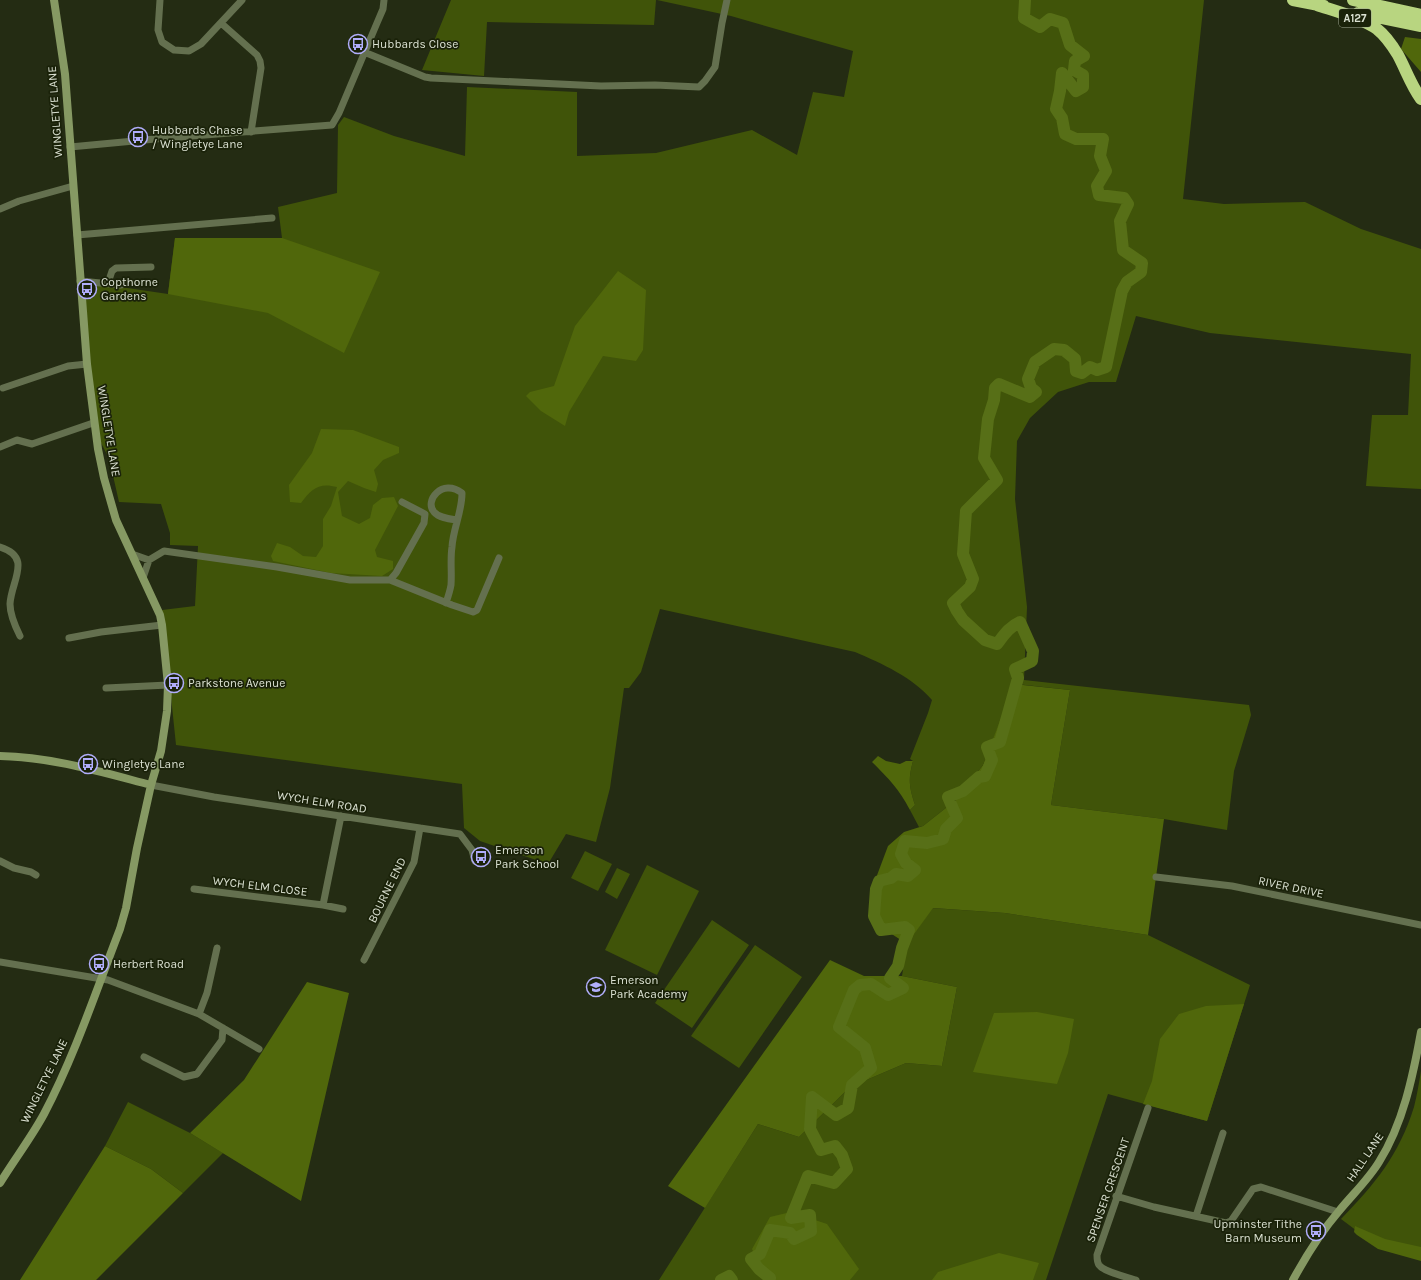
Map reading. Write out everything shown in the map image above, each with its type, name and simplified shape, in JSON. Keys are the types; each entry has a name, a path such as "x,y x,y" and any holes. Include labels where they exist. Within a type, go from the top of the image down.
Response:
{"highway":[{"name":"A127","path":"1293,0 1421,26"},
{"name":"A127","path":"1353,0 1421,15"},
{"path":"1363,0 1392,9"},
{"name":"A127","path":"1317,5 1360,20 1376,28 1382,33 1388,39 1421,98"}],"street":[{"name":"WINGLETYE LANE","path":"0,1183 36,1128 54,1094 71,1055 120,929 126,908 151,785 161,751 167,711 168,685 160,615 116,520 104,478 93,422 72,186 65,74 54,0"},
{"path":"160,0 158,30 162,42 174,50 189,52 201,44 242,0"},
{"path":"70,147 332,125 339,113 383,9 384,0"},
{"path":"364,52 425,77 431,78 601,86 655,85 699,87 715,67 727,0"},
{"path":"221,23 256,55 260,61 261,68 251,132"},
{"path":"0,209 19,201 72,186"},
{"path":"77,235 272,218"},
{"path":"108,283 112,271 116,268 151,267"},
{"path":"80,281 121,285"},
{"path":"3,388 68,366 87,364"},
{"path":"0,447 17,440 32,444 93,422"},
{"path":"446,602 451,586 452,548 462,503 462,493 455,488 444,488 437,491 432,500 432,508 434,512 445,518 457,520"},
{"path":"390,580 396,573 424,523 425,514 402,502"},
{"path":"0,547 10,550 17,559 19,569 11,592 10,606 13,622 20,636"},
{"path":"143,578 149,560 164,551 277,566 350,580 390,580 473,612 477,610 499,558"},
{"path":"132,554 149,560"},
{"path":"69,638 107,631 162,625"},
{"path":"106,688 168,685"},
{"path":"0,756 24,756 62,763 151,785"},
{"name":"WYCH ELM ROAD","path":"151,785 460,834 472,850 475,861"},
{"name":"WYCH ELM CLOSE","path":"323,905 341,816"},
{"name":"BOURNE END","path":"364,960 414,862 420,828"},
{"path":"0,861 14,868 36,874"},
{"name":"RIVER DRIVE","path":"1156,878 1232,886 1421,925"},
{"name":"WYCH ELM CLOSE","path":"194,889 323,905 343,909"},
{"path":"199,1014 207,993 217,948"},
{"path":"0,962 108,980 199,1014 259,1049"},
{"path":"144,1057 184,1077 197,1074 222,1040 223,1028"},
{"name":"HALL LANE","path":"1293,1280 1338,1212 1361,1186 1379,1162 1394,1135 1406,1100 1421,1032"},
{"name":"SPENSER CRESCENT","path":"1136,1280 1104,1269 1099,1265 1097,1255 1116,1196 1148,1108"},
{"path":"1196,1216 1223,1132"},
{"path":"1116,1196 1154,1207 1226,1223 1231,1221 1253,1189 1261,1187 1338,1212"}],"green space":[{"path":"451,0 656,0 654,25 487,22 484,76 422,70"},
{"path":"657,0 1204,0 1183,199 1224,204 1305,202 1361,229 1421,249 1421,489 1366,486 1372,415 1408,415 1411,354 1210,333 1136,316 1116,382 1089,382 1058,392 1030,418 1017,441 1015,499 1027,607 1024,680 1249,705 1251,715 1234,771 1227,830 1164,819 1051,805 1070,690 1015,684 983,765 956,800 923,826 919,827 910,810 915,805 911,793 910,783 910,773 913,761 910,759 932,700 915,684 886,666 855,652 660,609 641,672 629,688 624,688 610,788 596,842 566,834 548,864 480,841 464,828 462,784 176,745 162,610 195,606 198,546 170,545 170,533 161,504 119,502 109,458 94,430 80,281 168,294 175,238 282,238 278,207 337,193 338,125 344,117 394,136 465,156 467,87 577,92 577,156 656,153 752,130 797,155 813,92 844,97 853,51 731,16"},
{"path":"1405,37 1421,39 1421,72 1401,49"},
{"path":"175,238 282,238 380,272 344,353 268,313 168,294"},
{"path":"618,271 646,290 643,350 636,361 603,356 569,412 565,426 541,411 526,396 530,392 554,386 575,326"},
{"path":"321,429 353,430 399,447 399,453 383,460 374,470 378,484 376,492 348,481 338,492 342,516 359,524 370,518 373,505 382,498 394,497 398,506 375,550 377,557 393,561 393,569 382,576 331,573 273,561 271,556 277,543 290,547 303,556 316,557 323,546 323,519 331,506 337,487 325,485 320,486 312,490 301,503 290,502 289,485 312,453"},
{"path":"1014,684 1070,690 1051,805 1164,819 1148,935 1005,913 933,908 907,944 884,929 874,909 873,886 888,846 904,832 923,826 956,800 983,765"},
{"path":"878,756 886,761 900,764 906,761 913,761 910,773 910,783 911,793 915,805 910,810 893,784 872,762"},
{"path":"585,851 612,864 598,891 571,878"},
{"path":"647,865 699,891 657,975 605,950"},
{"path":"617,868 630,874 617,899 605,892"},
{"path":"932,908 1005,913 1148,935 1250,985 1207,1121 1108,1094 1046,1280 659,1280 758,1124 799,1137 850,1087 906,1063 942,1066 957,987 902,976 907,944"},
{"path":"712,920 749,945 692,1028 655,1003"},
{"path":"755,945 802,977 739,1068 691,1036"},
{"path":"830,960 864,976 902,976 957,987 942,1066 906,1063 850,1087 799,1137 758,1124 705,1208 668,1186"},
{"path":"307,982 349,993 301,1201 190,1133 244,1080"},
{"path":"1244,1004 1207,1121 1143,1104 1152,1081 1160,1039 1179,1014 1206,1006"},
{"path":"1037,1012 1074,1019 1068,1053 1057,1084 973,1072 994,1013"},
{"path":"1421,1071 1421,1252 1373,1243 1341,1219 1385,1168 1401,1140 1414,1107"},
{"path":"128,1102 190,1133 223,1153 183,1193 151,1169 105,1146"},
{"path":"105,1146 151,1169 183,1193 96,1280 20,1280"},
{"path":"791,1212 827,1224 859,1269 850,1280 767,1280 752,1249 770,1217"},
{"path":"1355,1226 1385,1239 1421,1247 1421,1261 1378,1249 1354,1232"},
{"path":"999,1253 1039,1263 1033,1280 932,1280 938,1272"}],"waterway":[{"path":"769,1280 770,1278 759,1269 751,1259 760,1254 770,1230 790,1233 794,1239 811,1231 810,1215 791,1218 808,1176 834,1183 847,1169 842,1155 835,1146 821,1150 810,1129 812,1097 836,1115 848,1108 852,1085 871,1068 865,1048 839,1027 854,990 860,985 871,984 888,995 903,988 890,978 898,966 902,948 909,930 905,927 881,930 874,916 876,889 879,881 891,878 896,874 908,876 915,870 906,863 901,854 905,841 927,843 943,839 946,829 957,818 948,797 963,791 979,777 985,776 992,760 987,747 1000,742 1018,678 1015,669 1032,661 1033,651 1020,622 1004,634 997,644 985,640 963,620 953,603 970,587 973,579 963,554 966,511 997,480 984,458 988,419 994,400 995,388 999,384 1030,397 1036,392 1031,388 1028,379 1035,362 1054,349 1064,350 1075,359 1076,371 1082,373 1090,367 1097,370 1106,367 1122,291 1127,282 1141,272 1142,263 1123,250 1120,221 1128,204 1124,198 1099,195 1097,186 1106,171 1100,156 1103,139 1076,139 1065,134 1062,118 1056,109 1062,73 1076,91 1083,87 1083,75 1074,70 1075,61 1084,56 1070,45 1063,23 1050,19 1040,27 1024,18 1025,0"},
{"path":"721,1280 729,1276 732,1280"}],"place":[{"name":"Hubbards Close","path":"358,44"},
{"name":"Hubbards Chase / Wingletye Lane","path":"138,137"},
{"name":"Copthorne Gardens","path":"87,289"},
{"name":"Parkstone Avenue","path":"174,683"},
{"name":"Wingletye Lane","path":"88,764"},
{"name":"Emerson Park School","path":"481,857"},
{"name":"Herbert Road","path":"99,964"},
{"name":"Emerson Park Academy","path":"596,987"},
{"name":"Upminster Tithe Barn Museum","path":"1316,1231"}]}
